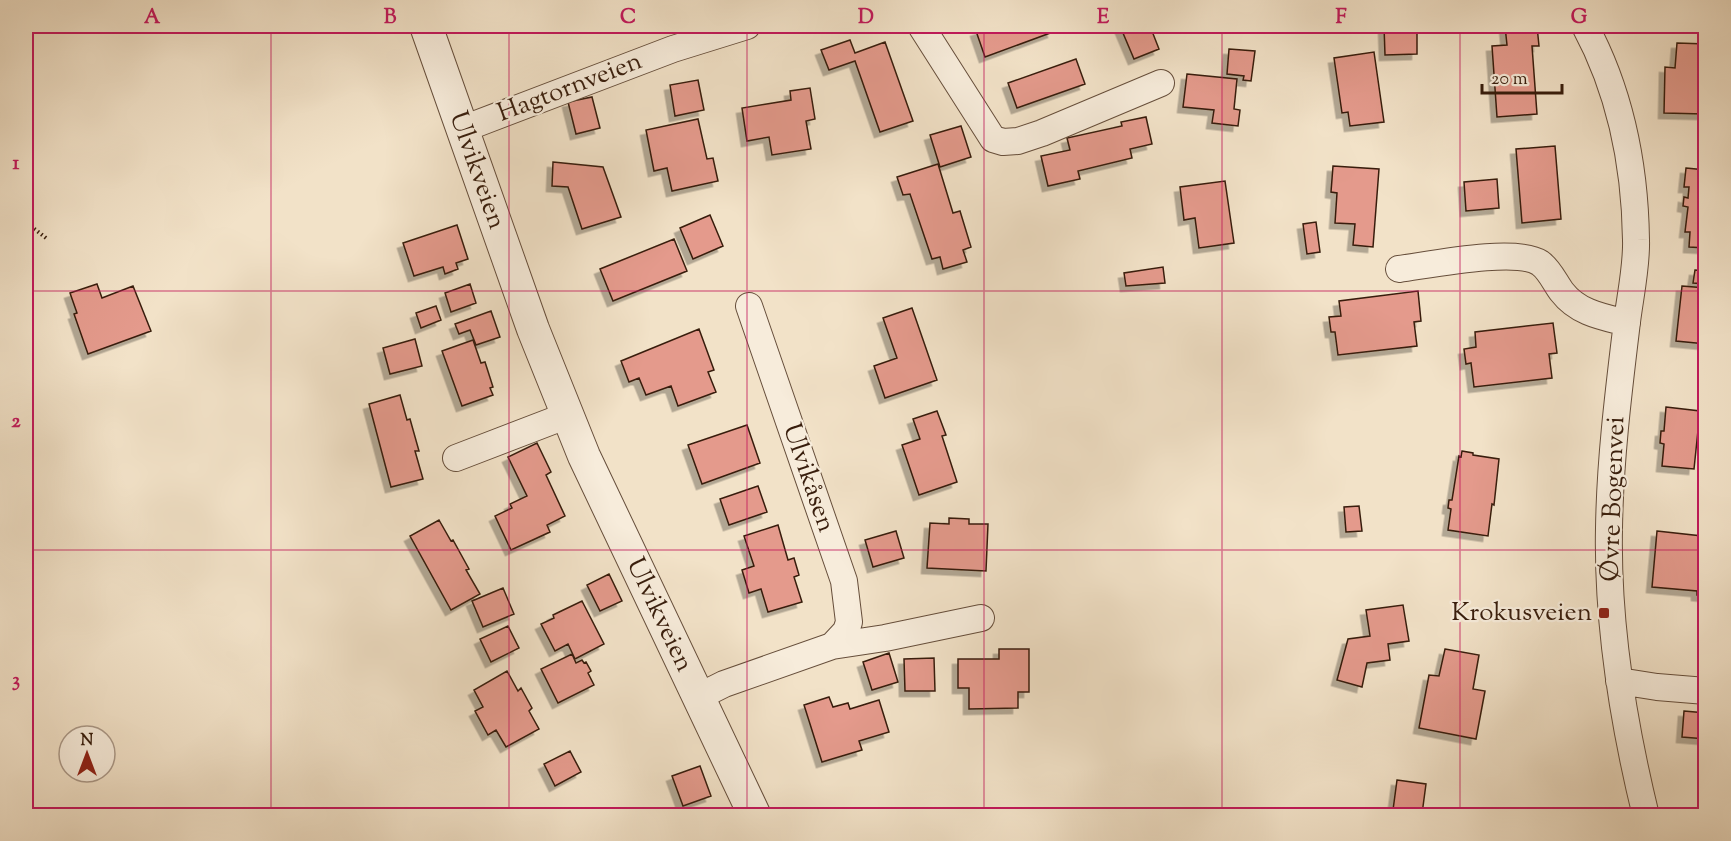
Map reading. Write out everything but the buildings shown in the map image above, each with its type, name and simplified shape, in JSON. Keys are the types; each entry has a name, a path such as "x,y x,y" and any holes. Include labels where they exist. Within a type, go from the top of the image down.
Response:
{"street":[{"name":"Ulvikveien","path":"426,26 533,329 584,456 756,816"},
{"name":"Hagtornveien","path":"463,129 673,49 747,26"},
{"path":"921,26 993,139 1003,142 1018,141 1042,133 1161,83"},
{"name":"Øvre Bogenvei","path":"1585,26 1598,49 1605,68 1627,143 1636,242 1613,437 1609,529 1610,584 1619,681 1633,764 1646,816"},
{"path":"1399,269 1464,259 1529,258 1540,264 1573,304 1585,312 1627,323"},
{"name":"Ulvikåsen","path":"749,306 844,582 849,622 846,631 832,646"},
{"path":"456,458 568,414"},
{"path":"700,696 724,684 832,646 885,638 981,618"},
{"path":"1619,681 1706,691"}],"path":[{"path":"26,213 32,227 46,238"}],"place":[{"name":"Krokusveien","path":"1604,613"}]}
